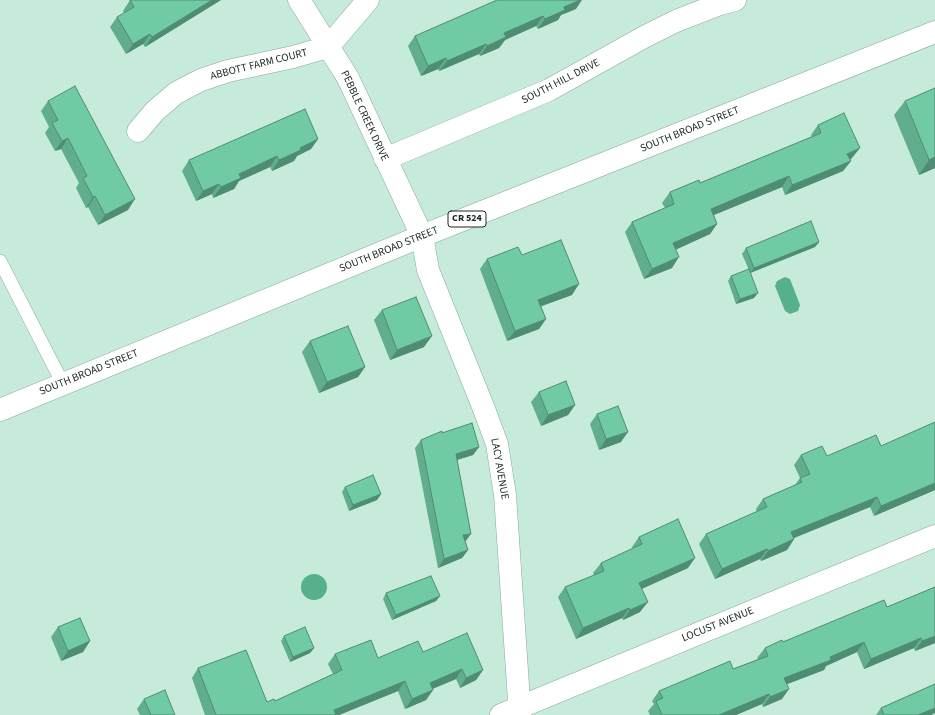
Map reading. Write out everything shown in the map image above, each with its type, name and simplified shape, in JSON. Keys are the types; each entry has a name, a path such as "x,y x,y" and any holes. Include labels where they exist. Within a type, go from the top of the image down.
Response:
{"street":[{"name":"PEBBLE CREEK DRIVE","path":"299,0 348,78 422,236"},
{"path":"328,46 368,0"},
{"name":"SOUTH HILL DRIVE","path":"385,159 549,90 644,37 676,21 734,0"},
{"name":"SOUTH BROAD STREET","path":"0,410 422,236 935,32"},
{"name":"ABBOTT FARM COURT","path":"138,131 155,111 176,93 201,80 228,71 293,57 328,46"},
{"name":"LACY AVENUE","path":"422,236 428,270 497,444 505,495 514,712"},
{"name":"LOCUST AVENUE","path":"514,712 935,536"}],"lane":[{"path":"0,261 63,384"}],"shaded area":[{"path":"785,277 790,279 800,305 798,311 790,314 785,311 775,286 777,281"},
{"path":"314,574 323,578 327,587 323,596 314,600 305,596 301,587 305,578"}],"building":[{"path":"130,0 212,0 152,37 150,34 133,44 117,17 134,7"},
{"path":"497,0 580,0 564,7 565,10 545,19 543,16 504,33 506,37 487,46 486,44 447,61 446,58 428,66 415,36"},
{"path":"75,86 135,199 105,215 83,178 87,176 68,138 62,141 52,123 58,120 48,101"},
{"path":"935,88 935,157 929,160 905,101"},
{"path":"305,109 318,139 300,148 301,150 279,160 277,156 239,174 241,178 221,187 219,184 203,191 189,160"},
{"path":"844,113 860,148 847,154 851,161 792,185 789,176 711,209 717,224 673,243 679,257 652,269 632,222 674,204 670,192 699,180 700,183 821,133 818,125"},
{"path":"811,221 819,242 754,268 746,248"},
{"path":"561,240 579,284 538,300 546,319 515,331 487,259 518,247 522,255"},
{"path":"749,269 758,293 740,299 731,276"},
{"path":"416,297 432,336 397,350 382,310"},
{"path":"348,326 365,367 327,382 310,341"},
{"path":"566,381 575,405 548,415 539,392"},
{"path":"618,406 628,432 606,439 597,414"},
{"path":"935,422 935,483 881,506 877,497 791,532 794,539 722,569 706,534 767,507 763,499 802,482 800,478 810,474 801,455 822,446 827,456 876,435 881,446"},
{"path":"472,423 479,447 456,454 471,534 463,535 468,550 444,559 421,440 442,431 442,433"},
{"path":"373,475 381,494 353,505 345,487"},
{"path":"678,519 695,558 639,583 648,602 630,610 629,608 583,628 565,587 604,571 601,563 642,544 639,537"},
{"path":"431,576 440,596 396,615 386,593"},
{"path":"935,587 935,636 922,641 921,638 871,659 864,642 830,657 831,660 784,678 789,689 770,697 769,694 719,715 662,715 656,701 663,698 659,691 730,661 733,669 768,656 765,648 884,600 887,607"},
{"path":"80,618 90,641 68,651 58,627"},
{"path":"305,627 314,648 293,657 284,636"},
{"path":"467,633 483,670 466,678 462,669 430,683 433,690 412,699 405,681 334,710 336,715 216,715 198,668 246,650 267,702 274,699 275,701 342,670 335,654 371,640 378,658 418,641 423,652"},
{"path":"935,684 935,708 918,715 884,715 881,708"},
{"path":"165,690 175,715 151,715 144,699"}]}
